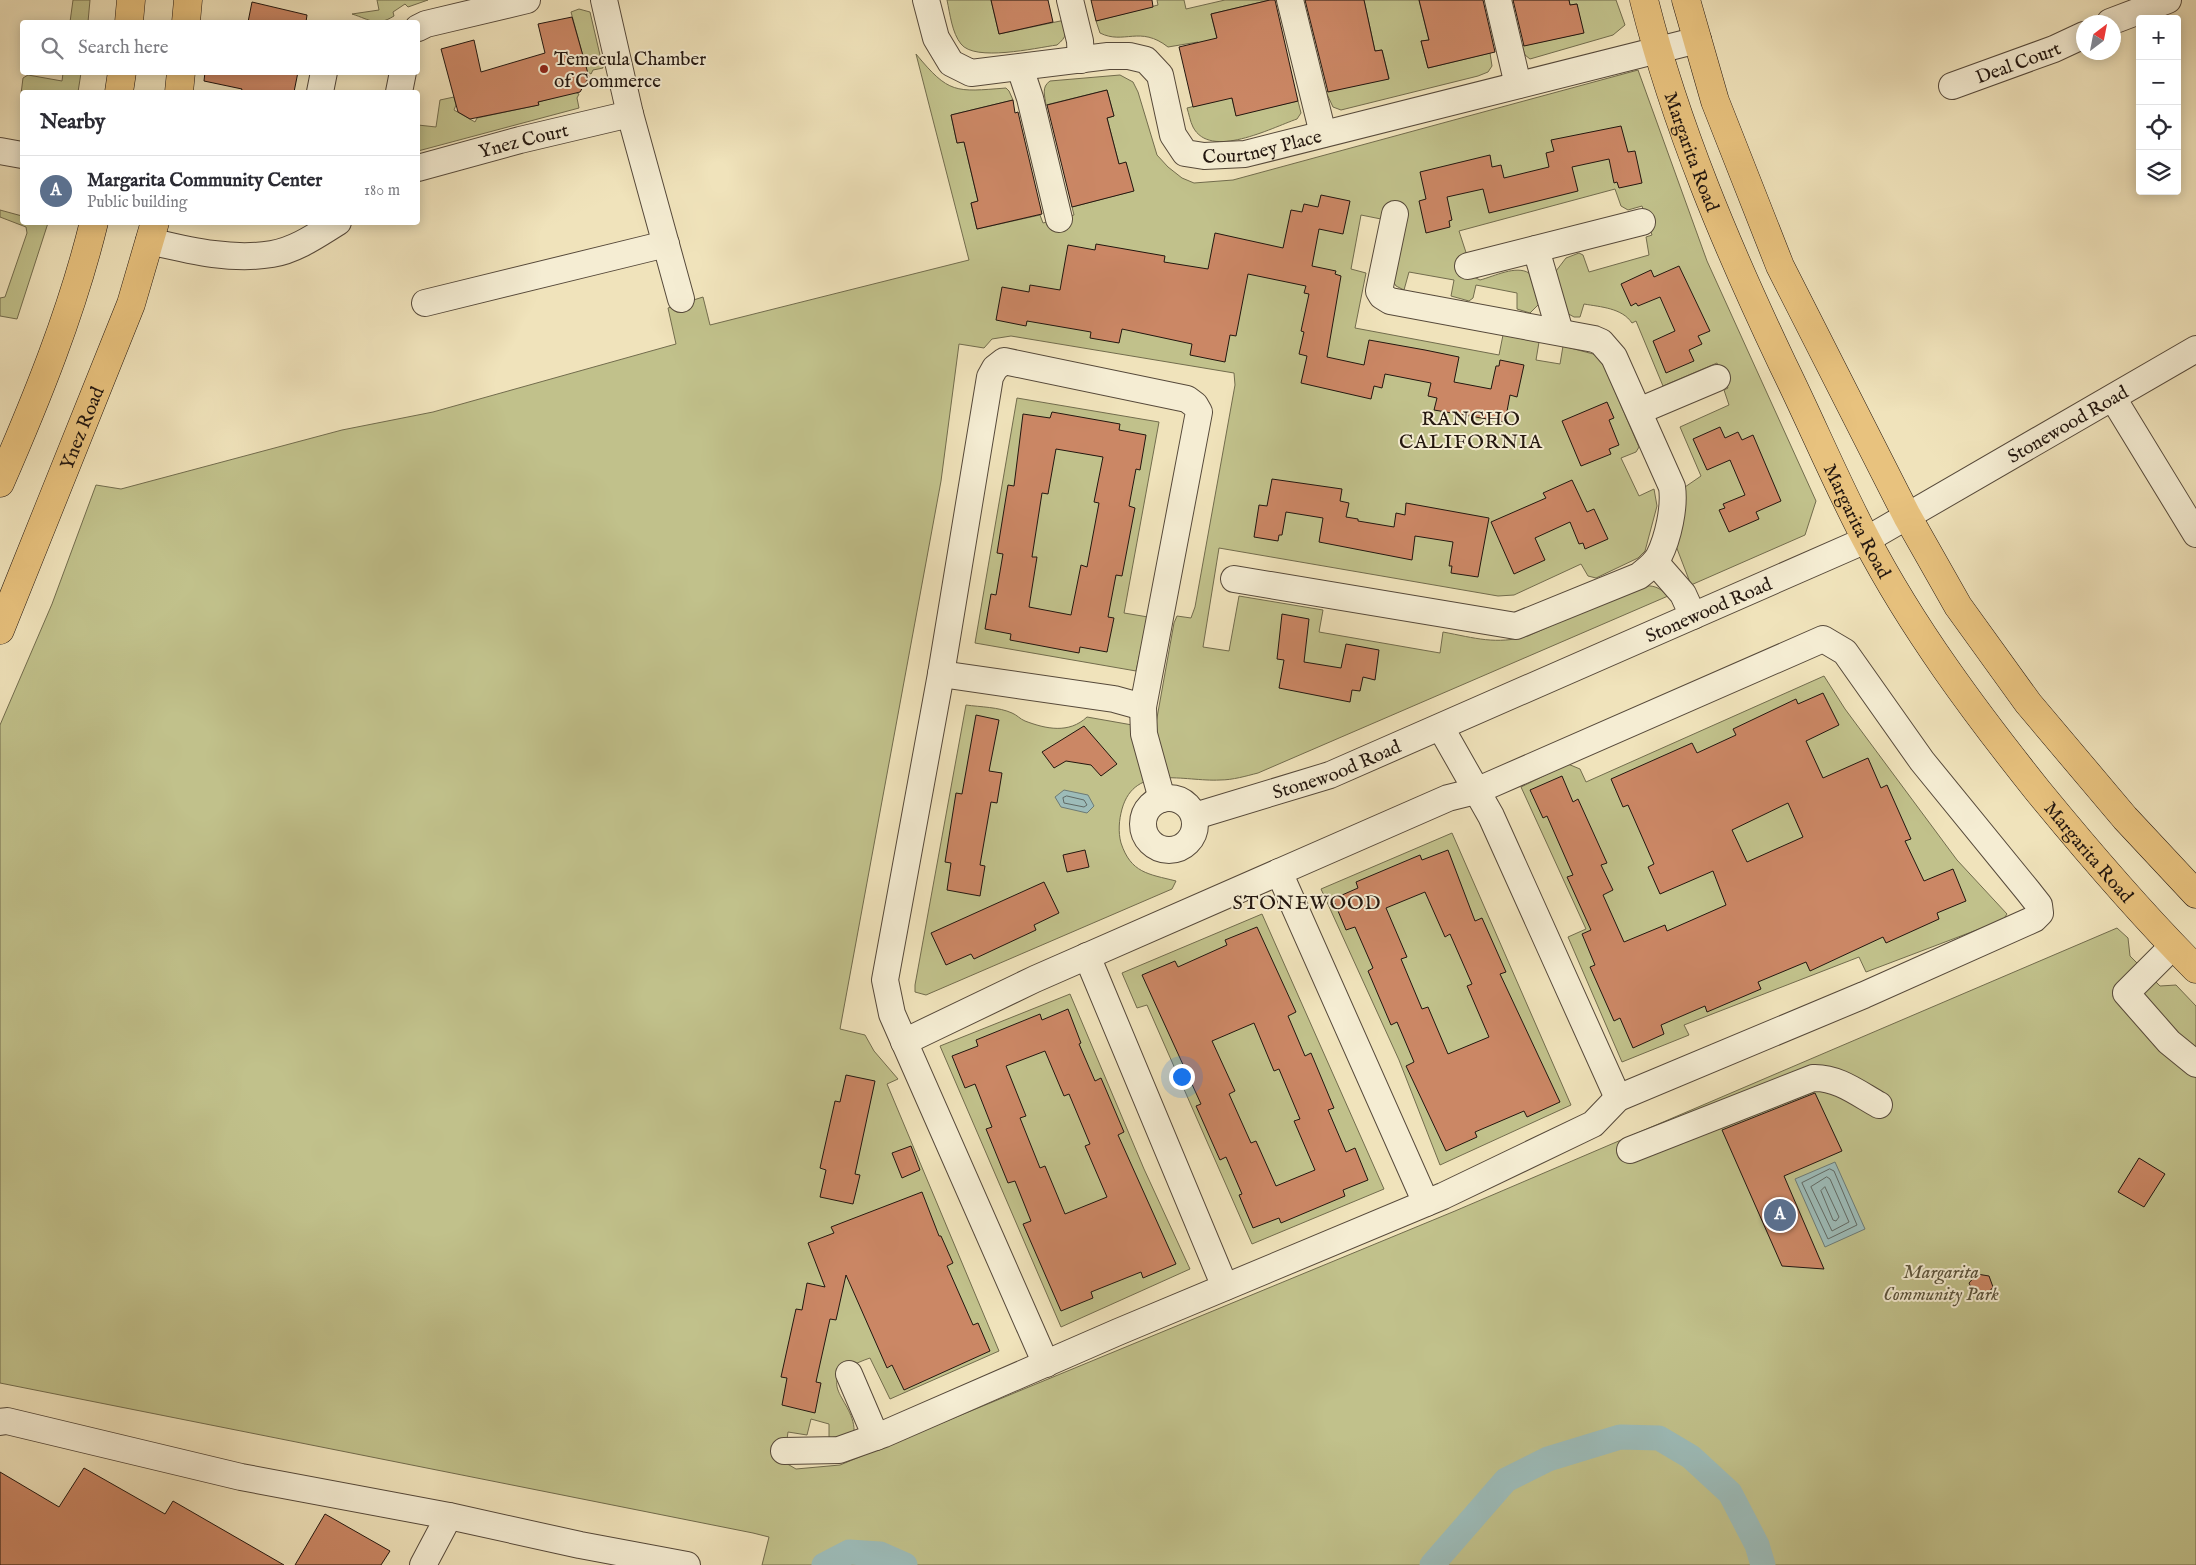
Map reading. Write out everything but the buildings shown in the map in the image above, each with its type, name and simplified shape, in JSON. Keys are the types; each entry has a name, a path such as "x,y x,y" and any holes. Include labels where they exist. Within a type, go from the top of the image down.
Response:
{"main road":[{"path":"129,20 131,0"},
{"path":"186,20 188,0"},
{"name":"Margarita Road","path":"1644,0 1656,50 1696,166 1741,276 1866,540 1915,621 1982,721 2067,826 2173,946 2196,969"},
{"name":"Margarita Road","path":"1686,0 1715,101 1780,266 1907,516 1958,606 2028,703 2125,818 2196,894"},
{"path":"119,90 122,75"},
{"path":"179,90 181,75"},
{"path":"0,483 37,398 77,283 93,225"},
{"name":"Ynez Road","path":"0,630 131,304 152,232"}],"street":[{"path":"420,27 528,0"},
{"path":"604,0 630,114 682,299"},
{"name":"Courtney Place","path":"926,0 936,38 951,63 971,74 1081,60 1130,56 1146,60 1160,75 1173,135 1185,152 1204,156 1245,154 1698,40"},
{"path":"1070,0 1080,41 1081,60"},
{"path":"1290,0 1323,134"},
{"path":"1498,0 1518,85"},
{"path":"2121,18 2168,0"},
{"name":"Deal Court","path":"1952,86 2054,49 2076,39"},
{"path":"1020,68 1030,98 1059,219"},
{"path":"320,90 323,75"},
{"path":"400,90 403,75"},
{"name":"Ynez Court","path":"420,167 520,140 630,114"},
{"path":"0,150 20,154"},
{"path":"1234,579 1516,626 1639,576 1655,562 1666,533 1673,496 1666,471 1614,357 1608,348 1594,339 1390,301 1382,296 1379,291 1395,214"},
{"path":"1468,266 1642,222"},
{"path":"152,232 192,250 247,257 273,254 298,246 324,226"},
{"path":"425,303 666,244"},
{"path":"1536,249 1560,332"},
{"name":"Stonewood Road","path":"1195,816 1330,775 1441,728 1866,540 2196,349"},
{"path":"1046,1364 892,1014 885,980 941,674 990,377 995,368 1004,362 1188,399 1196,405 1199,412 1143,707 1144,734 1162,799"},
{"path":"1639,411 1717,378"},
{"path":"2113,398 2196,534"},
{"path":"1655,562 1683,594 1694,616"},
{"path":"784,1451 839,1450 876,1437 1426,1203 1593,1124 1618,1098 1864,995 2034,919 2040,913 2038,905 1926,767 1845,652 1823,639 1476,791 1448,798 1279,872 1088,956 904,1042"},
{"path":"941,674 1114,698 1143,707"},
{"path":"1441,728 1491,816 1618,1098"},
{"path":"1162,799 1176,799 1184,802 1195,816 1194,834 1182,848 1164,850 1155,847 1145,834 1143,818 1152,804 1162,799"},
{"path":"1279,872 1426,1203"},
{"path":"2173,946 2126,993 2169,1042 2196,1064"},
{"path":"1088,956 1225,1287"},
{"path":"1630,1150 1813,1078 1826,1078 1841,1084 1879,1105"},
{"path":"849,1374 876,1437"},
{"path":"0,1422 7,1421 241,1477 449,1516 580,1545 687,1565"},
{"path":"423,1565 449,1516"}],"green space":[{"path":"73,0 90,0 88,20 70,20"},
{"path":"377,0 428,0 408,7 405,4 393,12 394,16 386,20 370,20 352,14 379,10"},
{"path":"947,0 991,0 999,34 1065,20 1066,34 1057,45 1035,49 992,53 968,49 961,44 955,34"},
{"path":"1157,0 1184,0 1186,9 1225,0 1270,0 1211,14 1236,115 1298,101 1301,113 1297,119 1242,139 1213,141 1201,136 1193,127 1187,108 1212,102 1198,42 1168,47 1149,37 1109,36 1100,33 1096,21 1158,5"},
{"path":"1364,0 1419,0 1429,40 1421,41 1428,68 1490,53 1492,66 1488,72 1478,76 1341,110 1333,107 1326,92 1389,78 1382,50 1375,51"},
{"path":"1569,0 1616,0 1625,25 1613,35 1530,59 1525,55 1522,46 1583,33 1577,4 1570,5"},
{"path":"579,9 590,12 603,68 593,70 591,74 584,70 586,67 571,12"},
{"name":"Margarita Community Park","path":"916,54 937,77 954,88 975,90 1006,88 1013,100 951,115 957,143 964,142 978,201 971,203 977,229 1040,215 1043,223 1074,215 1072,207 1133,191 1126,163 1119,164 1107,118 1114,116 1107,90 1046,105 1045,86 1050,81 1120,75 1133,82 1138,92 1157,155 1182,178 1194,183 1233,180 1638,70 1707,261 1816,501 1805,535 1691,585 1676,546 1685,487 1701,476 1680,427 1729,405 1724,390 1728,388 1717,363 1663,386 1636,321 1632,323 1623,314 1611,309 1584,304 1580,317 1574,317 1565,312 1556,271 1566,258 1579,253 1583,255 1589,272 1649,255 1646,237 1652,235 1642,206 1628,210 1621,206 1615,189 1459,231 1474,277 1480,280 1518,270 1529,273 1539,304 1530,313 1517,309 1517,293 1476,285 1473,298 1469,301 1451,296 1454,280 1409,272 1404,290 1396,286 1393,281 1383,212 1381,219 1361,215 1351,269 1366,273 1355,328 1499,355 1503,335 1539,342 1536,360 1560,364 1563,346 1597,355 1604,366 1639,447 1636,452 1621,458 1639,496 1654,489 1657,506 1645,551 1638,558 1596,578 1588,576 1581,564 1514,595 1498,596 1219,548 1203,647 1229,651 1239,596 1323,610 1319,632 1440,653 1443,632 1485,640 1516,639 1528,636 1641,586 1656,587 1668,596 1258,773 1225,780 1162,778 1149,780 1138,785 1128,795 1122,809 1119,826 1121,843 1130,861 1142,871 1176,881 1172,889 926,995 915,992 915,985 966,705 1007,711 1025,721 1049,728 1073,726 1087,717 1155,729 1174,623 1177,616 1191,618 1195,607 1235,385 1234,373 1011,336 992,339 984,348 959,344 941,481 840,1029 865,1035 874,1051 898,1079 887,1084 999,1351 890,1399 870,1358 850,1366 840,1375 837,1383 838,1391 853,1421 854,1434 829,1438 829,1424 811,1419 807,1435 788,1432 784,1462 796,1469 840,1465 1455,1211 2117,928 2128,938 2130,956 2160,986 2176,985 2196,1006 2196,1565 762,1565 769,1537 753,1533 0,1383 0,725 52,604 96,485 121,489 342,430 433,412 676,344 668,308 703,297 710,325 969,260"},
{"path":"28,75 62,81 63,75 81,75 78,90 22,90 23,78"},
{"path":"575,92 579,94 577,98 579,108 420,150 420,125 436,127 440,100 454,97 456,105 454,110 475,122 477,118 538,105 538,102"},
{"path":"0,210 20,215 20,225 0,217"},
{"path":"21,225 47,225 17,319 0,316 0,298 5,297 27,233 26,227"},
{"path":"1017,398 1159,422 1124,613 1148,617 1136,671 975,643"},
{"path":"1824,676 1845,709 1957,860 2007,914 2003,920 1866,972 1859,957 1684,1025 1689,1035 1622,1062 1568,937 1586,929 1521,787 1568,764 1580,769 1586,782"},
{"path":"1452,833 1571,1105 1440,1165 1399,1060 1321,889"},
{"path":"1262,914 1384,1189 1252,1244 1147,1005 1137,1008 1122,973"},
{"path":"1070,994 1144,1169 1190,1269 1061,1327 940,1046"}],"water":[{"path":"1064,790 1088,795 1094,806 1087,813 1061,807 1055,797"},
{"path":"1835,1162 1865,1229 1825,1247 1795,1179"}],"waterway":[{"path":"1432,1565 1506,1480 1548,1459 1620,1437 1659,1438 1691,1457 1730,1493 1757,1545 1763,1565"},
{"path":"824,1565 849,1552 880,1554 905,1565"}],"place":[{"name":"Temecula Chamber of Commerce","path":"544,69"},
{"name":"Margarita Community Center","path":"1780,1215"}],"district":[{"name":"RANCHO CALIFORNIA","path":"1471,430"},
{"name":"STONEWOOD","path":"1307,902"}]}
